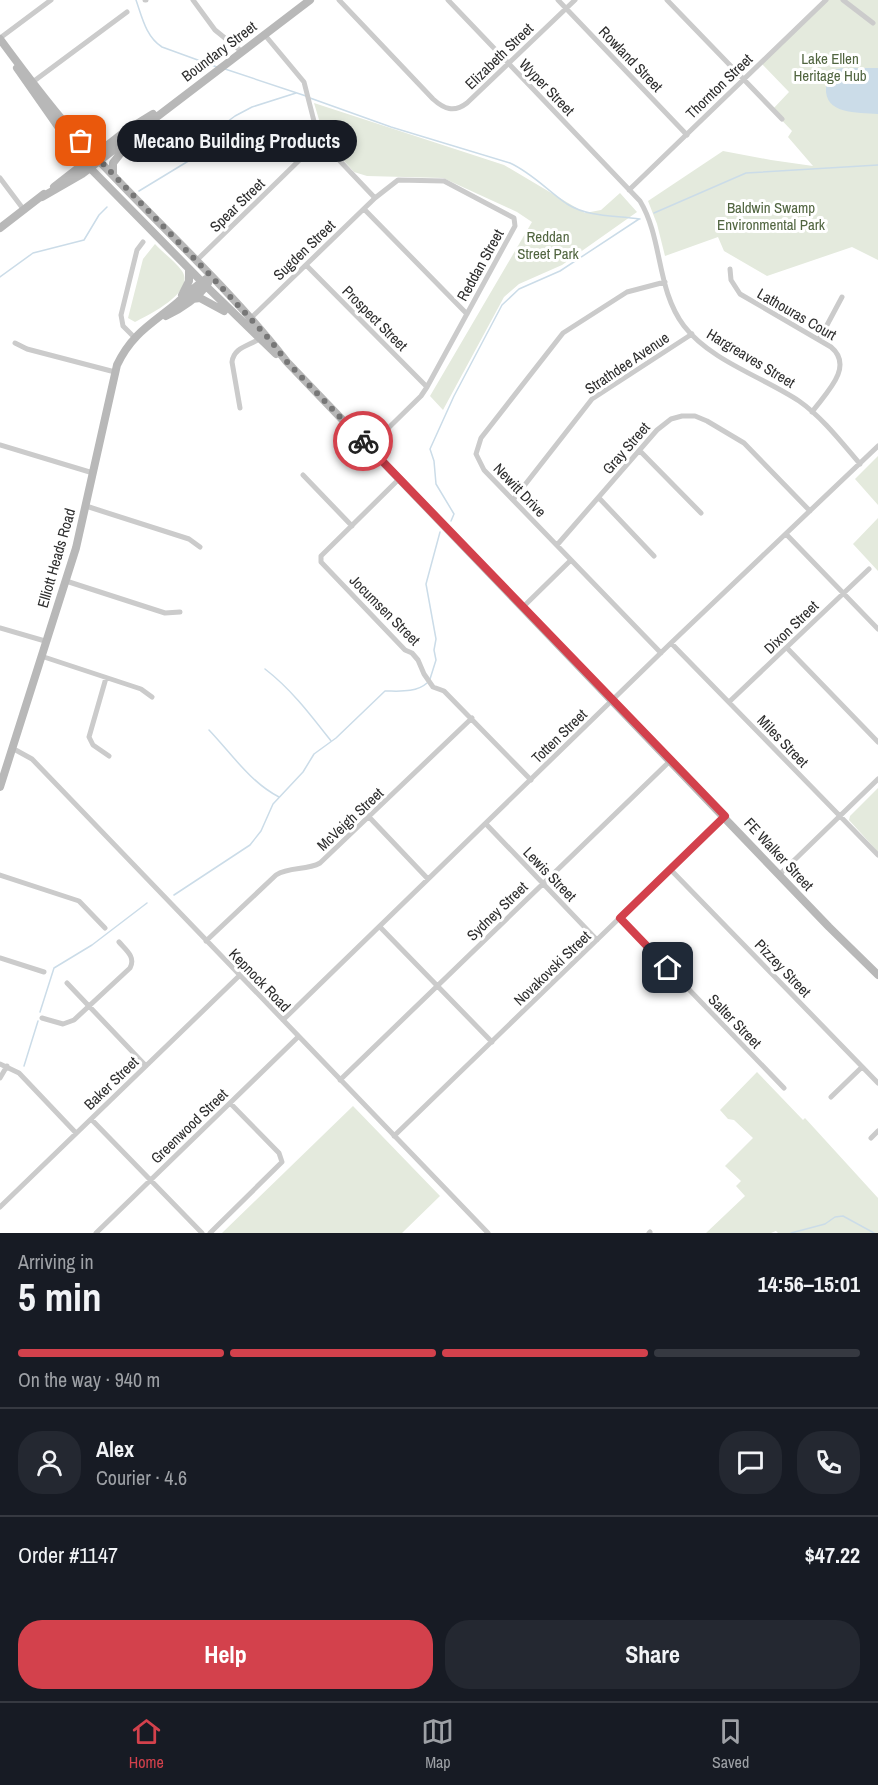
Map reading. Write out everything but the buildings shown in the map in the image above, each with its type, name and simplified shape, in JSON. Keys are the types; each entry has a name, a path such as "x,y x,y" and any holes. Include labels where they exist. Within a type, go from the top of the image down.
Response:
{"main road":[{"name":"Boundary Street","path":"97,157 143,127 310,0"},
{"path":"1,40 31,83"},
{"name":"FE Walker Street","path":"31,83 78,138 211,276 250,319 262,337 878,975"},
{"name":"FE Walker Street","path":"31,83 66,138 88,165 203,284 250,330 262,337"},
{"name":"Boundary Street","path":"0,228 88,165 128,130 174,102"},
{"path":"113,175 112,167 116,159 143,127"},
{"path":"174,305 189,281 188,268"},
{"name":"Elliott Heads Road","path":"154,321 176,311 191,299 211,276"},
{"name":"Elliott Heads Road","path":"0,787 66,581 86,506 115,372 124,351 134,337 203,284"},
{"path":"191,299 200,298 213,303 250,330"}],"street":[{"path":"1,40 51,0"},
{"path":"193,0 215,30 242,51"},
{"name":"Elizabeth Street","path":"339,0 433,99 447,108 459,108 575,0"},
{"name":"Wyper Street","path":"448,0 629,190"},
{"name":"Rowland Street","path":"558,0 687,135"},
{"path":"667,0 782,119"},
{"name":"Thornton Street","path":"629,190 826,0"},
{"path":"843,0 873,23"},
{"path":"31,83 127,12"},
{"path":"264,34 301,77 320,140 375,198"},
{"name":"Spear Street","path":"196,261 320,140"},
{"path":"0,178 24,210"},
{"name":"Reddan Street","path":"369,447 421,396 427,387 515,226 514,218 440,181 398,180 375,198"},
{"name":"Hargreaves Street","path":"629,190 642,205 651,227 674,310 692,334 708,349 798,400 860,464"},
{"name":"Sugden Street","path":"250,319 375,198"},
{"path":"364,209 467,314"},
{"path":"134,337 123,326 121,315 137,250 143,242"},
{"name":"Prospect Street","path":"306,265 427,387"},
{"name":"Lathouras Court","path":"730,269 731,280 740,294 837,353 840,371 836,381 812,412"},
{"name":"Newitt Drive","path":"661,653 480,465 476,454 481,438 563,333 627,292 665,282"},
{"path":"819,340 842,297"},
{"name":"Strathdee Avenue","path":"513,500 592,399 692,334"},
{"path":"240,408 232,362 233,354 262,337"},
{"path":"15,343 27,349 115,372"},
{"name":"Gray Street","path":"557,545 657,430 671,419 688,415 701,418 744,443 810,510"},
{"path":"0,445 93,473"},
{"name":"Totten Street","path":"283,1020 878,446"},
{"path":"640,451 700,513"},
{"path":"303,475 352,525 399,479"},
{"path":"599,498 654,556"},
{"path":"86,506 189,539 200,547"},
{"name":"Jocumsen Street","path":"352,525 321,556 322,564 405,650 413,654 433,687 444,691 531,780"},
{"path":"786,534 878,629"},
{"path":"523,607 571,560"},
{"name":"Dixon Street","path":"729,702 869,569"},
{"path":"66,581 165,613 180,612"},
{"path":"0,629 45,641"},
{"name":"Miles Street","path":"672,643 878,855"},
{"path":"787,648 878,742"},
{"path":"41,656 141,689 152,697"},
{"path":"106,678 89,737 93,745 109,756"},
{"name":"McVeigh Street","path":"206,941 276,875 284,870 307,868 321,863 471,718"},
{"name":"Kepnock Road","path":"12,748 32,759 488,1233"},
{"name":"Sydney Street","path":"340,1080 671,760"},
{"path":"780,874 878,779"},
{"name":"Novakovski Street","path":"394,1136 725,816"},
{"path":"370,818 428,879"},
{"name":"Lewis Street","path":"486,824 597,940"},
{"name":"Pizzey Street","path":"670,869 878,1083"},
{"path":"0,875 79,901 105,928"},
{"name":"Salter Street","path":"620,918 784,1088"},
{"path":"380,927 492,1042"},
{"path":"42,1018 70,1025 130,968 134,960 119,942"},
{"path":"0,958 44,972"},
{"name":"Baker Street","path":"0,1207 239,976"},
{"path":"67,983 146,1066"},
{"name":"Greenwood Street","path":"96,1233 298,1037"},
{"path":"0,1064 19,1073 76,1133"},
{"path":"0,1078 7,1066"},
{"path":"831,1097 862,1067"},
{"path":"210,1233 279,1167 282,1159 230,1103"},
{"path":"91,1119 202,1233"},
{"path":"871,1138 878,1131"}],"green space":[{"name":"Baldwin Swamp Environmental Park","path":"825,0 878,0 878,260 852,247 767,276 724,251 718,237 665,256 657,224 648,201 723,151 813,166 788,137 792,131 772,110 789,92 760,62"},
{"name":"Reddan Street Park","path":"314,103 504,165 585,213 601,210 620,193 637,212 562,265 519,284 504,297 443,410 430,396 532,222 517,212 443,178 367,176 354,172 330,145 323,133"},
{"path":"155,244 182,271 185,279 183,287 169,302 135,322 128,318 143,259"},
{"path":"878,456 878,505 855,479"},
{"path":"878,518 878,571 853,544"},
{"path":"878,788 878,852 849,820 850,816"},
{"path":"757,1072 803,1120 805,1118 878,1198 878,1233 778,1233 776,1231 771,1233 706,1233 745,1196 736,1186 741,1181 725,1166 753,1138 720,1110"},
{"path":"353,1106 440,1196 402,1233 222,1233"}],"water":[{"path":"878,68 878,114 843,110 830,103 826,87 828,79 834,70"}],"waterway":[{"path":"136,0 145,26 157,43 162,47 217,67"},
{"path":"225,69 306,96"},
{"path":"139,191 195,157 235,116 252,107 296,93"},
{"path":"310,98 391,127 510,163 526,172 567,204 585,212 640,219"},
{"path":"654,213 746,173 878,165"},
{"path":"0,277 33,253 84,240 99,215 107,207"},
{"path":"451,521 454,514 436,484 434,461 430,449 454,396 502,305 519,289 560,271 639,219"},
{"path":"430,679 436,660 434,650 436,639 426,584 440,532"},
{"path":"265,669 292,693 331,741"},
{"path":"174,895 250,845 261,831 273,804 303,772 314,754 336,738 385,691 413,690 427,683"},
{"path":"209,730 250,775 279,797"},
{"path":"40,1012 54,968 92,945 147,903"},
{"path":"24,1066 38,1021"},
{"path":"791,1233 825,1224 835,1217 843,1216 874,1233"}],"way so far":[{"path":"81,141 211,276 271,341 287,362 363,441"}],"place":[{"name":"Mecano Building Products","path":"81,141"}],"route":[{"path":"363,441 725,816 620,918 668,968"}],"park label":[{"name":"Lake Ellen Heritage Hub","path":"830,66"}]}
